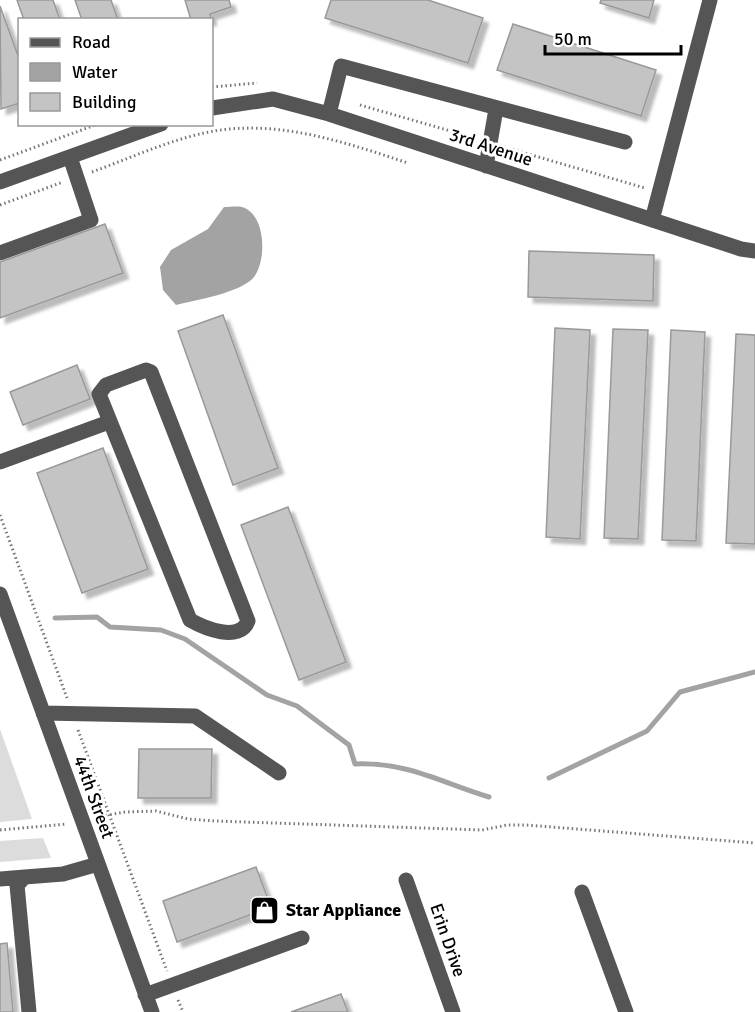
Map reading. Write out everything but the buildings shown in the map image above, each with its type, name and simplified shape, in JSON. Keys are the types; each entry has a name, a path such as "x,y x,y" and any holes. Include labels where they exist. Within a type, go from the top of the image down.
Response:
{"street":[{"path":"652,220 710,0"},
{"path":"329,114 341,66 625,142"},
{"name":"3rd Avenue","path":"213,108 273,99 329,114 652,220 755,251"},
{"path":"486,166 496,109"},
{"path":"0,182 155,126"},
{"path":"0,253 91,220 70,157"},
{"path":"146,370 151,372 248,621 240,631 225,632 190,620 109,422 99,394 102,388 135,373 146,370"},
{"path":"0,462 109,422"},
{"name":"44th Street","path":"0,594 152,1012"},
{"path":"43,713 195,716 279,773"},
{"path":"0,879 63,874 98,864"},
{"path":"25,877 17,885 29,1012"},
{"name":"Erin Drive","path":"406,880 453,1012"},
{"path":"582,892 626,1012"},
{"path":"146,995 302,938"}],"path":[{"path":"213,87 248,83 267,84"},
{"path":"334,97 660,193"},
{"path":"0,160 93,126"},
{"path":"0,205 193,135 241,129 290,129 343,141 408,164"},
{"path":"0,514 183,1012"},
{"path":"94,818 156,811 188,819 215,821 482,830 507,825 526,825 755,843"},
{"path":"0,830 69,823"}],"shaded area":[{"path":"0,729 32,819 0,822"},
{"path":"43,838 51,858 0,862 0,841"}],"water":[{"path":"224,207 242,207 256,218 262,238 261,260 258,269 248,283 239,287 176,305 163,290 160,267 171,250 208,229"}],"waterway":[{"path":"55,618 97,617 110,627 161,630 185,639 267,695 297,706 349,745 355,764 374,764 408,770 489,797"},
{"path":"549,778 647,731 680,692 755,672"}],"place":[{"name":"Star Appliance","path":"265,910"}]}
